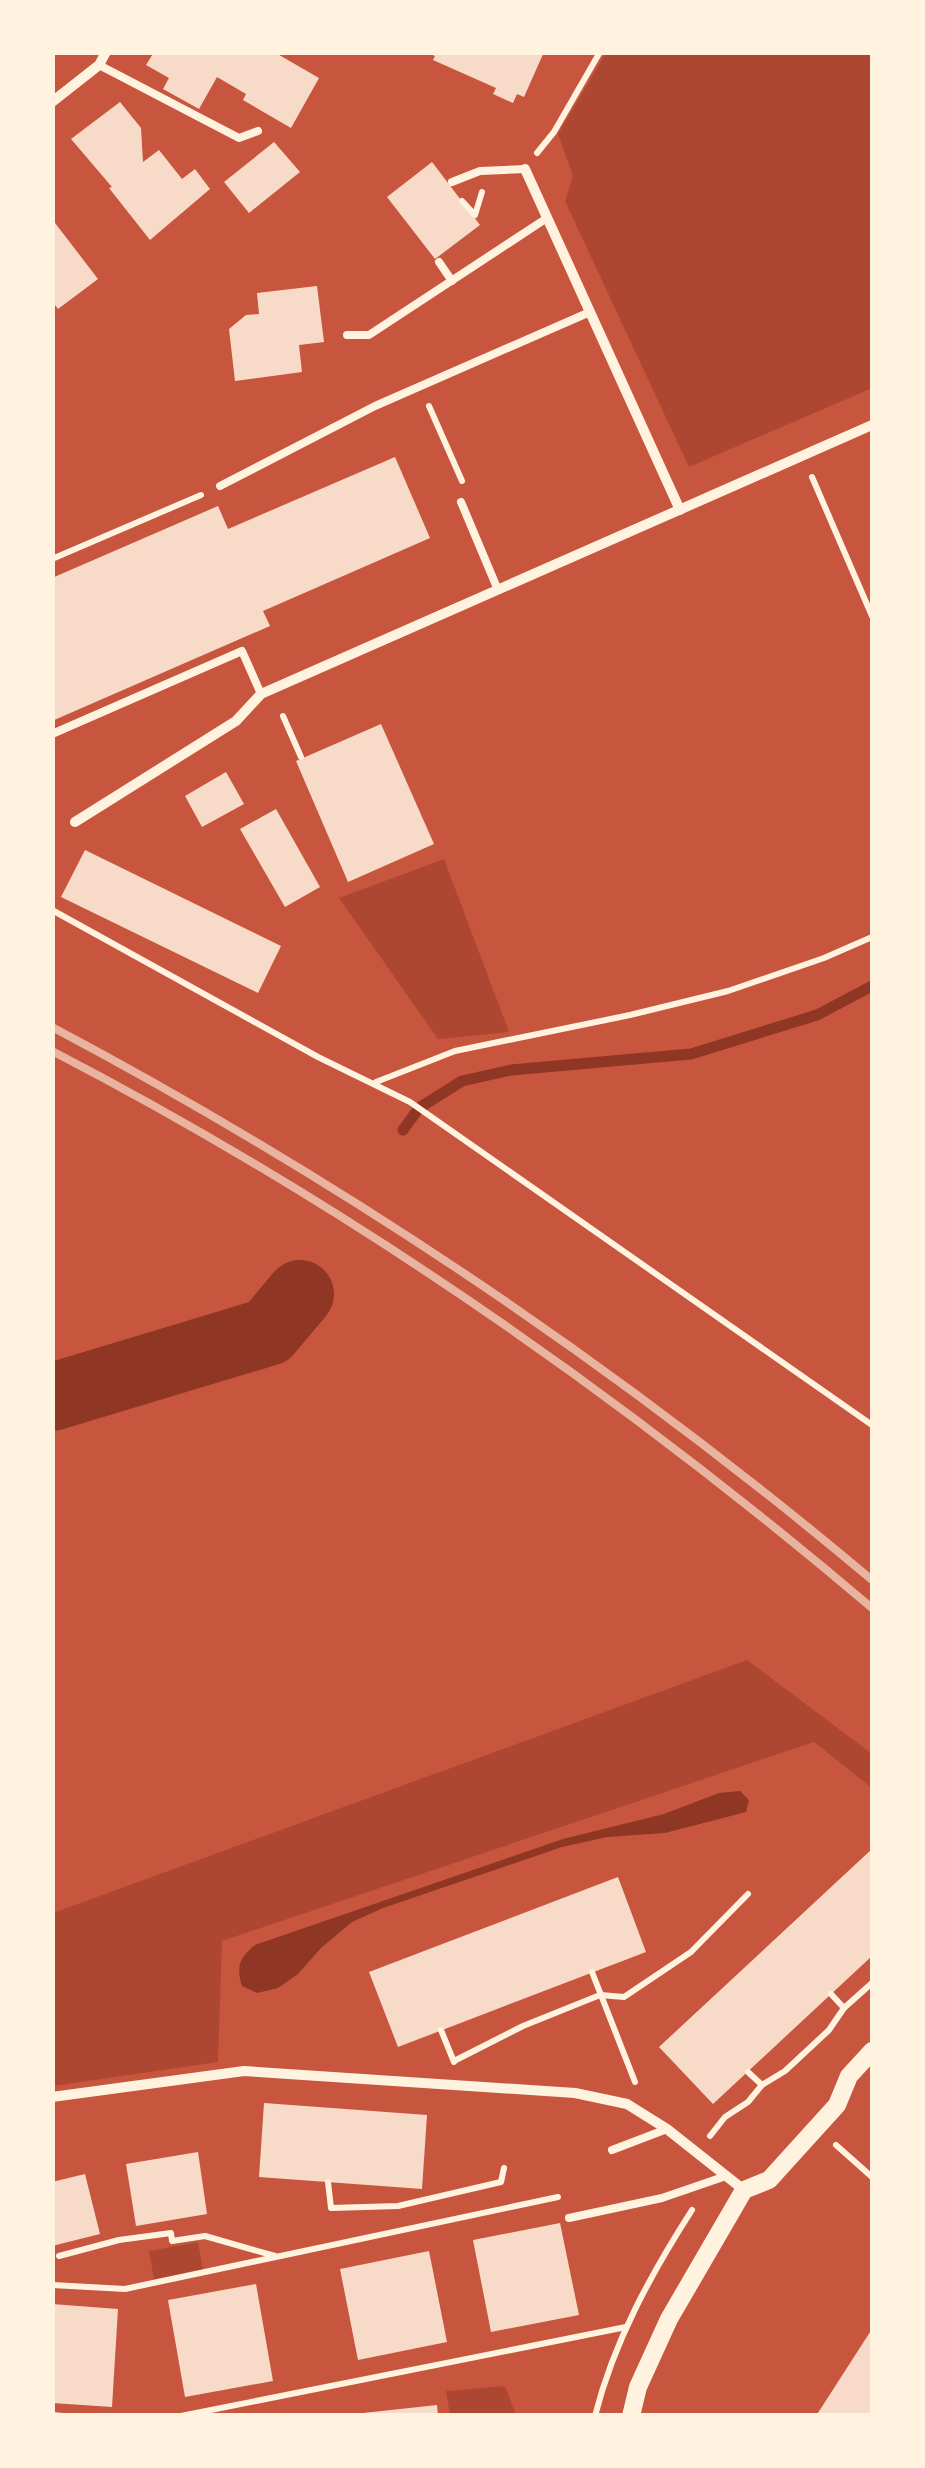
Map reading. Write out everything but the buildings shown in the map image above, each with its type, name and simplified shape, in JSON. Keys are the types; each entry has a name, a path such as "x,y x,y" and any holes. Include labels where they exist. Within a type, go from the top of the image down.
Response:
{"street":[{"path":"53,100 99,65 106,52"},
{"path":"525,169 680,510"},
{"path":"74,822 236,721 261,694 872,424"},
{"path":"630,2416 638,2387 668,2318 744,2190 769,2180 837,2106 849,2076 872,2050"},
{"path":"52,2097 244,2071 574,2093 626,2104 667,2129 744,2190"}],"lane":[{"path":"99,65 239,138 258,131"},
{"path":"452,182 480,171 525,169"},
{"path":"347,335 369,334 547,218"},
{"path":"439,262 452,281"},
{"path":"220,486 375,406 590,312"},
{"path":"465,500 498,590"},
{"path":"52,734 242,651 261,694"},
{"path":"612,2150 667,2129"},
{"path":"569,2218 662,2198 726,2176"}],"path":[{"path":"554,132 600,52"},
{"path":"469,206 475,215 478,213 484,186"},
{"path":"440,430 465,500"},
{"path":"812,476 872,616"},
{"path":"52,559 220,486"},
{"path":"282,716 301,757"},
{"path":"52,910 318,1057 410,1102 872,1425"},
{"path":"374,1082 455,1051 728,991 872,937"},
{"path":"454,2062 523,2026 600,1995 624,1997 690,1952 748,1894"},
{"path":"592,1972 632,2080 648,2092"},
{"path":"694,2126 709,2138 762,2085 785,2071 872,1983"},
{"path":"831,1994 844,2008"},
{"path":"441,2030 454,2062 453,2085"},
{"path":"748,2072 762,2085"},
{"path":"816,2128 872,2177"},
{"path":"328,2182 331,2208 398,2206 501,2182 504,2168"},
{"path":"52,2285 126,2289 560,2196"},
{"path":"59,2256 170,2232 172,2241 205,2236 277,2256"},
{"path":"181,2416 626,2327"},
{"path":"52,2415 64,2416"}],"shaded area":[{"path":"606,53 872,53 872,388 689,467 565,201 573,176 558,134"},
{"path":"444,859 509,1032 438,1039 339,898"},
{"path":"747,1660 872,1754 872,1788 814,1742 222,1941 218,2062 53,2086 53,1913"},
{"path":"740,1791 749,1800 746,1812 665,1833 607,1837 562,1847 383,1908 352,1922 278,1988 257,1993 242,1986 240,1963 255,1945 563,1839 664,1814 719,1793"},
{"path":"198,2242 203,2271 154,2279 149,2251"},
{"path":"505,2386 516,2415 450,2415 446,2391"}],"waterway":[{"path":"403,1130 419,1108 462,1081 511,1070 691,1054 817,1015 872,986"},
{"path":"52,1397 268,1332 300,1294"}],"railway":[{"path":"52,1027 268,1149 477,1282 679,1426 872,1580"},
{"path":"52,1051 268,1172 478,1307 679,1452 872,1608"}]}
